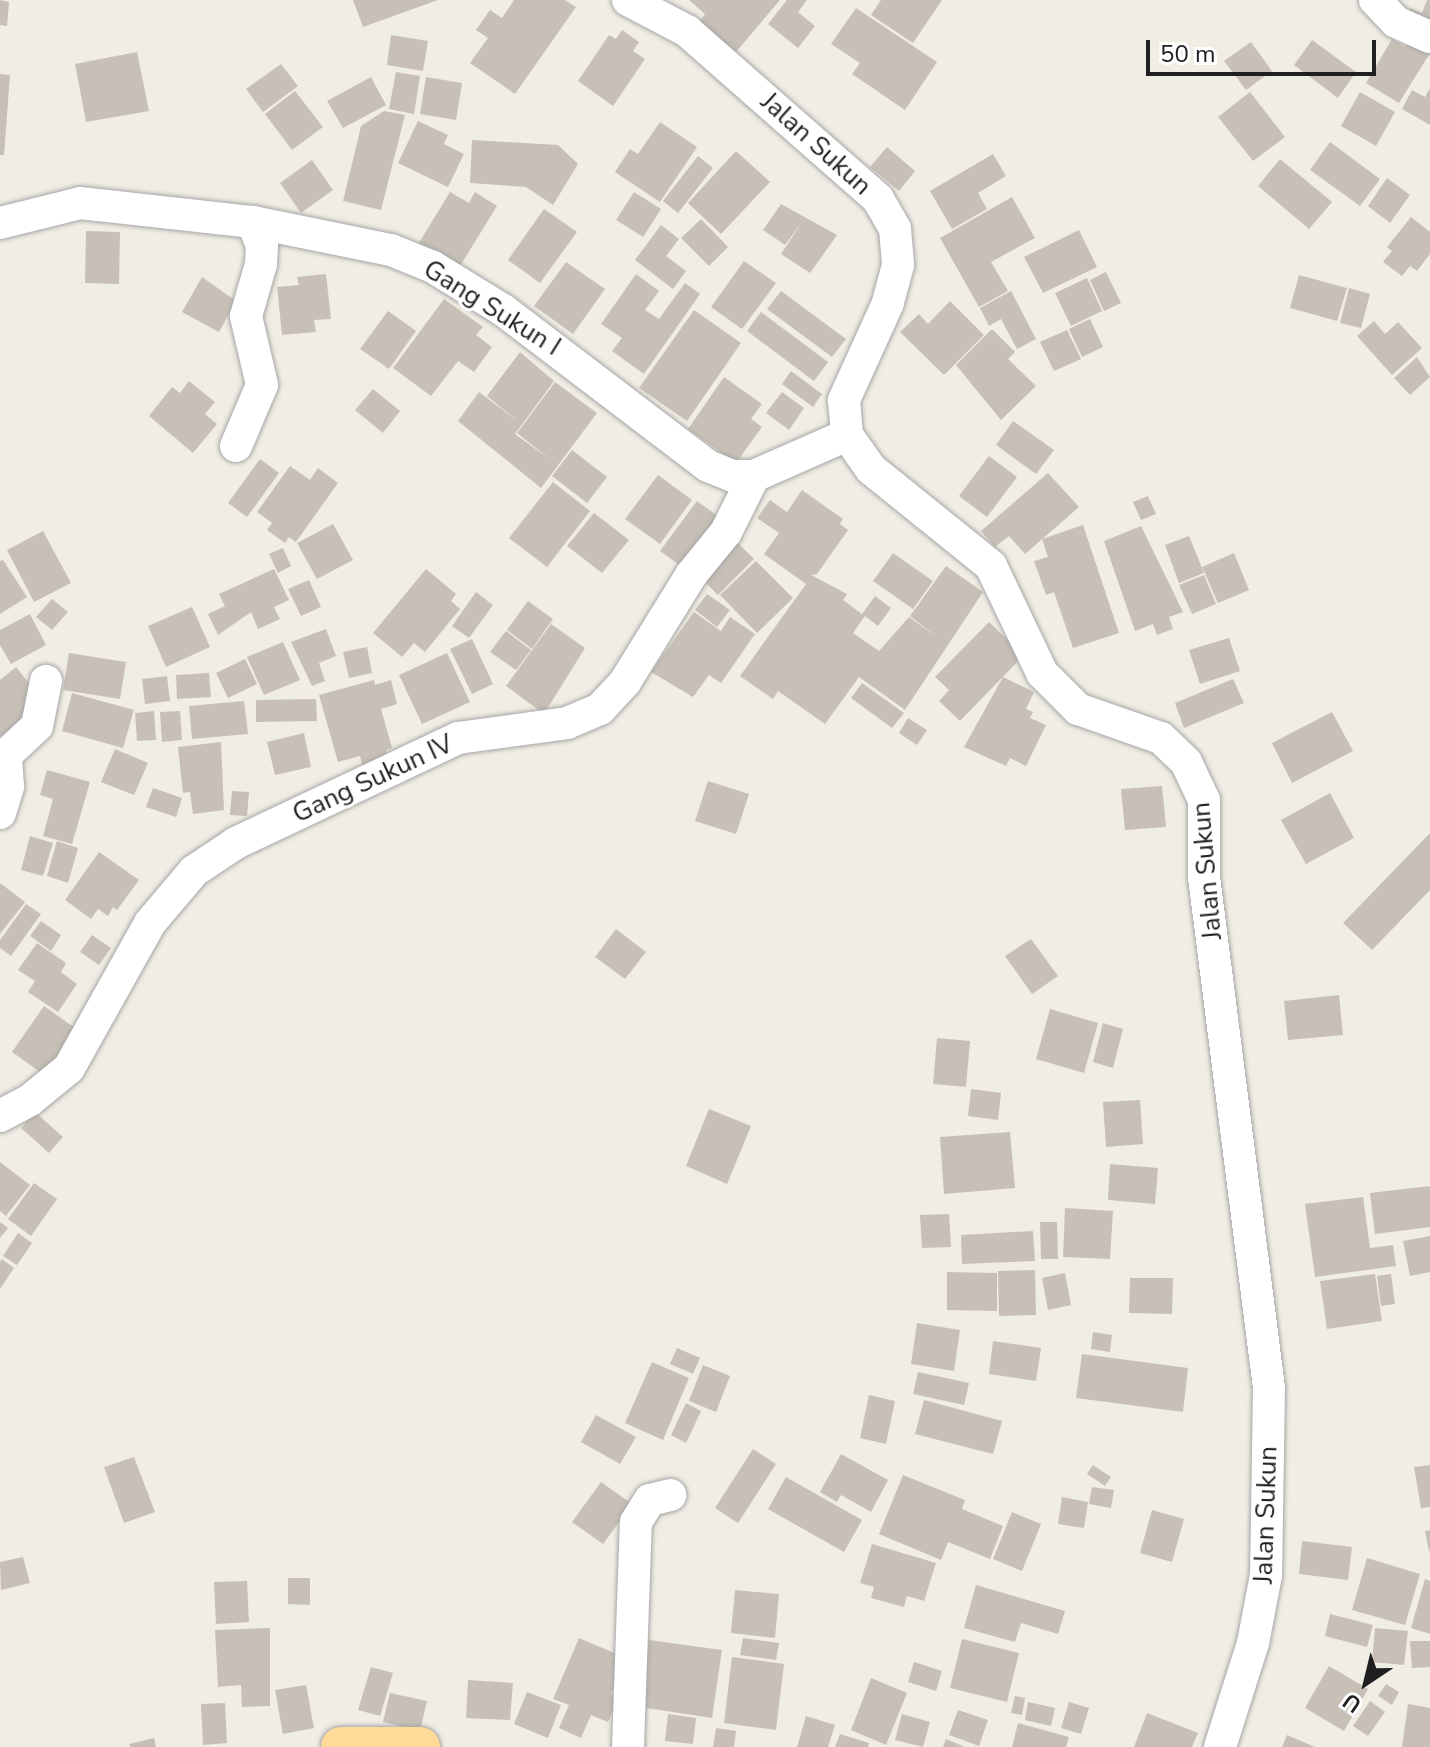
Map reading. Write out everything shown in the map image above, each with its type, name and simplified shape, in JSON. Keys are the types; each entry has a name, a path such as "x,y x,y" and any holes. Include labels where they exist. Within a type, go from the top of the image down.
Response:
{"main road":[{"path":"341,1747 420,1747"}],"street":[{"path":"1375,0 1396,22 1430,37"},
{"name":"Jalan Sukun","path":"645,4 720,58 878,199 895,229 898,265 888,303 844,400 847,435 871,469 991,566 1051,682 1078,709 1161,738 1186,762 1204,800 1204,877 1269,1388 1266,1575 1253,1643 1220,1747"},
{"name":"Gang Sukun I","path":"0,223 80,203 253,222 391,250 433,267 594,375 708,466 733,476 754,476"},
{"path":"236,446 262,385 246,316 261,264 262,246 253,222"},
{"path":"754,476 847,435"},
{"name":"Gang Sukun IV","path":"0,1116 69,1068 150,923 194,871 225,850 458,738 567,723 600,709 625,682 691,575 726,532 754,476"},
{"path":"0,813 8,786 3,751 37,726 46,681"},
{"path":"628,1747 636,1522 650,1500 670,1495"}],"building":[{"path":"0,0 9,2 7,26 0,25"},
{"path":"353,0 438,0 363,27"},
{"path":"514,0 565,0 576,7 515,94 470,63 488,38 476,30 490,10 502,18"},
{"path":"689,0 780,0 736,52 699,22 705,14"},
{"path":"787,0 807,0 798,12 815,26 798,48 768,24"},
{"path":"881,0 942,0 913,43 871,15"},
{"path":"1427,0 1430,0 1430,29 1409,21 1410,8 1422,13"},
{"path":"856,8 937,62 905,110 852,74 860,63 831,44"},
{"path":"622,30 639,42 633,51 645,59 613,106 578,81 609,35 616,39"},
{"path":"391,35 428,41 423,71 387,65"},
{"path":"1410,38 1430,53 1399,103 1366,83 1392,39 1405,47"},
{"path":"1312,40 1356,72 1338,98 1294,65"},
{"path":"1251,42 1272,71 1246,90 1224,61"},
{"path":"137,52 149,111 86,122 75,64"},
{"path":"281,64 298,86 263,112 246,89"},
{"path":"396,72 420,76 414,114 389,109"},
{"path":"0,74 10,75 4,155 0,155"},
{"path":"371,77 386,105 343,128 327,101"},
{"path":"426,77 462,83 456,120 420,114"},
{"path":"1430,88 1430,125 1402,109 1412,90 1425,97"},
{"path":"295,91 323,127 292,150 265,114"},
{"path":"1250,92 1285,137 1253,161 1218,117"},
{"path":"1360,92 1395,112 1376,146 1341,126"},
{"path":"384,111 405,115 381,210 343,201 361,126"},
{"path":"418,121 448,135 444,144 464,154 448,187 398,163"},
{"path":"660,122 697,147 660,202 615,172 630,149 638,154"},
{"path":"472,140 558,145 578,164 553,205 526,187 470,183"},
{"path":"1330,142 1380,179 1360,206 1310,170"},
{"path":"887,147 915,171 899,191 870,167"},
{"path":"736,151 770,182 721,234 688,203"},
{"path":"993,154 1006,176 978,193 987,209 952,229 930,191"},
{"path":"698,156 713,168 678,213 663,201"},
{"path":"1280,159 1332,202 1309,229 1258,186"},
{"path":"312,160 333,190 301,213 280,183"},
{"path":"1387,178 1410,195 1390,223 1368,206"},
{"path":"450,192 469,203 475,192 497,206 457,271 417,246"},
{"path":"634,192 661,209 643,237 616,220"},
{"path":"1012,197 1035,238 991,262 1008,291 979,307 940,238"},
{"path":"781,204 837,235 810,273 781,254 802,222 785,245 763,230"},
{"path":"544,209 577,232 540,283 508,260"},
{"path":"1411,217 1430,232 1430,254 1417,271 1410,266 1402,276 1383,262 1392,251 1387,247"},
{"path":"701,219 728,247 709,266 681,238"},
{"path":"661,225 679,239 666,256 686,271 673,289 635,260"},
{"path":"1079,230 1097,267 1043,293 1024,257"},
{"path":"86,231 120,232 119,284 85,283"},
{"path":"744,261 776,283 742,329 711,307"},
{"path":"566,262 605,289 573,334 534,306"},
{"path":"1106,272 1121,303 1104,311 1090,280"},
{"path":"326,274 331,319 314,320 316,332 282,335 277,287 299,285 297,277"},
{"path":"636,274 659,291 645,310 659,319 685,283 700,294 644,374 612,351 622,338 601,324"},
{"path":"1299,275 1347,288 1337,321 1290,308"},
{"path":"202,277 236,301 219,332 182,312"},
{"path":"1087,278 1102,311 1071,326 1055,293"},
{"path":"1349,288 1370,294 1361,328 1340,323"},
{"path":"781,291 846,339 832,357 767,309"},
{"path":"1011,291 1036,339 1017,349 1001,319 989,326 980,308"},
{"path":"444,299 483,327 476,335 492,347 474,372 458,361 431,396 393,368"},
{"path":"950,301 984,335 944,375 900,332 919,314 928,324"},
{"path":"694,310 741,343 687,421 639,388"},
{"path":"388,311 416,331 389,369 360,349"},
{"path":"761,312 828,362 814,381 747,331"},
{"path":"1090,319 1103,347 1082,357 1069,329"},
{"path":"1374,321 1385,334 1398,322 1422,348 1392,375 1357,336"},
{"path":"992,329 1015,352 1008,359 1036,386 1001,420 956,365"},
{"path":"1067,330 1081,359 1054,371 1040,342"},
{"path":"520,352 554,381 515,434 551,460 517,433 555,382 597,413 541,488 458,421 479,392 519,422 487,396"},
{"path":"1417,357 1430,377 1410,395 1394,378"},
{"path":"791,371 822,394 813,407 782,384"},
{"path":"724,377 762,404 751,419 762,427 736,463 688,429"},
{"path":"189,381 215,402 205,414 217,424 193,453 149,416 172,387 180,393"},
{"path":"373,389 400,411 383,433 355,410"},
{"path":"782,392 804,408 789,430 766,413"},
{"path":"1013,421 1054,450 1036,474 996,445"},
{"path":"572,450 607,477 587,503 552,476"},
{"path":"989,456 1017,477 987,517 959,496"},
{"path":"260,459 279,473 247,517 228,503"},
{"path":"290,466 310,480 318,468 338,483 296,542 289,537 285,543 267,530 272,523 257,512"},
{"path":"1048,473 1079,507 1025,554 1009,536 995,547 981,531"},
{"path":"658,475 692,500 660,544 625,519"},
{"path":"553,482 590,511 547,567 509,538"},
{"path":"802,490 843,519 840,524 848,530 817,574 811,575 847,594 843,600 862,614 875,596 891,608 878,626 865,616 853,633 879,651 909,617 937,637 910,616 946,566 983,592 905,710 859,677 825,724 778,691 773,699 740,676 806,584 764,554 779,533 757,518 770,500 787,512"},
{"path":"1148,496 1156,514 1141,520 1133,502"},
{"path":"697,501 726,522 689,572 660,551"},
{"path":"594,513 629,540 602,573 567,546"},
{"path":"333,524 353,560 317,579 297,543"},
{"path":"1083,525 1119,633 1073,648 1054,592 1046,595 1034,561 1048,557 1042,539"},
{"path":"1141,526 1183,612 1169,617 1173,629 1157,635 1153,624 1135,631 1104,541"},
{"path":"43,531 71,583 34,602 7,550"},
{"path":"1189,536 1204,573 1179,583 1165,545"},
{"path":"733,538 754,559 718,595 697,574"},
{"path":"283,548 291,566 278,573 269,554"},
{"path":"893,553 933,581 913,609 873,581"},
{"path":"1234,553 1249,590 1218,603 1202,567"},
{"path":"3,560 27,597 0,614 0,561"},
{"path":"756,561 793,598 757,633 720,595"},
{"path":"274,569 289,600 274,607 280,619 258,629 251,612 218,635 208,614 225,606 219,594"},
{"path":"426,569 456,594 451,601 460,609 425,652 414,643 402,657 373,633"},
{"path":"1204,575 1216,604 1192,614 1179,585"},
{"path":"309,580 321,607 301,616 288,589"},
{"path":"476,592 493,605 469,638 452,626"},
{"path":"707,594 730,610 717,627 695,610"},
{"path":"52,599 68,612 52,630 36,617"},
{"path":"528,601 553,619 532,649 507,630"},
{"path":"192,607 210,647 166,667 148,626"},
{"path":"694,612 721,631 730,617 755,634 721,683 709,675 693,697 651,672"},
{"path":"30,614 46,645 11,664 0,645 0,630"},
{"path":"989,622 1024,655 960,721 939,701 949,690 935,677"},
{"path":"551,624 585,648 544,714 506,686"},
{"path":"326,629 336,656 319,663 325,681 312,686 291,642"},
{"path":"506,631 531,650 516,670 490,652"},
{"path":"1229,638 1240,671 1200,684 1189,650"},
{"path":"472,639 493,684 472,694 450,649"},
{"path":"283,642 300,680 264,695 247,657"},
{"path":"367,647 372,673 349,678 343,652"},
{"path":"69,653 126,662 120,699 63,690"},
{"path":"447,653 470,702 422,724 399,675"},
{"path":"245,659 257,684 228,698 216,673"},
{"path":"16,667 44,702 0,737 0,680"},
{"path":"209,673 211,697 177,699 176,675"},
{"path":"167,676 170,701 145,704 142,679"},
{"path":"1003,677 1034,692 1026,709 1033,712 1030,718 1046,725 1026,766 1010,758 1006,766 964,747"},
{"path":"1233,679 1244,703 1184,728 1175,703"},
{"path":"374,680 375,685 391,680 397,704 381,709 392,748 386,750 389,761 363,768 360,756 338,762 319,695"},
{"path":"862,683 904,713 892,728 851,698"},
{"path":"72,693 134,710 123,748 62,731"},
{"path":"316,699 317,721 256,722 256,700"},
{"path":"244,701 248,734 192,739 189,706"},
{"path":"154,711 156,740 137,741 135,713"},
{"path":"180,711 182,740 162,742 160,712"},
{"path":"1332,712 1353,751 1292,783 1272,743"},
{"path":"908,718 927,730 917,745 899,733"},
{"path":"304,733 311,767 275,775 267,742"},
{"path":"221,742 224,810 193,814 190,792 183,793 178,747"},
{"path":"115,749 148,763 134,795 101,782"},
{"path":"47,770 90,782 72,844 43,836 53,799 40,795"},
{"path":"708,781 749,794 736,834 695,821"},
{"path":"1162,786 1166,827 1125,830 1121,789"},
{"path":"153,788 182,798 176,817 146,807"},
{"path":"232,791 249,792 247,816 230,815"},
{"path":"1330,793 1354,838 1306,864 1281,820"},
{"path":"1430,833 1430,890 1372,950 1343,923"},
{"path":"30,836 53,843 43,876 21,870"},
{"path":"57,841 78,848 68,883 47,876"},
{"path":"99,852 139,880 117,910 113,907 108,916 98,909 91,919 65,900"},
{"path":"0,883 25,902 0,934"},
{"path":"26,904 41,914 11,956 0,948 0,940"},
{"path":"41,921 61,935 51,951 30,936"},
{"path":"616,929 646,952 625,979 595,957"},
{"path":"92,935 111,948 99,965 80,952"},
{"path":"1031,939 1058,976 1032,994 1005,956"},
{"path":"37,943 66,963 61,972 77,984 58,1012 28,992 35,981 18,970"},
{"path":"1339,995 1343,1035 1288,1040 1284,1001"},
{"path":"44,1006 82,1033 50,1079 12,1052"},
{"path":"1050,1009 1098,1023 1084,1073 1036,1059"},
{"path":"1103,1023 1123,1029 1113,1068 1093,1062"},
{"path":"937,1038 970,1041 966,1087 933,1084"},
{"path":"971,1089 1001,1093 998,1120 968,1116"},
{"path":"1140,1100 1143,1144 1106,1147 1103,1102"},
{"path":"709,1109 751,1126 727,1184 686,1166"},
{"path":"35,1112 63,1137 49,1153 21,1128"},
{"path":"1010,1132 1015,1188 944,1194 940,1137"},
{"path":"0,1162 30,1185 6,1216 0,1211"},
{"path":"1110,1164 1158,1168 1155,1204 1108,1200"},
{"path":"34,1183 57,1199 31,1236 8,1219"},
{"path":"1430,1186 1430,1227 1375,1234 1370,1193"},
{"path":"1363,1197 1370,1248 1393,1245 1396,1266 1315,1277 1305,1204"},
{"path":"1065,1208 1113,1211 1110,1259 1063,1257"},
{"path":"949,1214 951,1247 922,1248 920,1215"},
{"path":"0,1222 8,1228 0,1238"},
{"path":"1040,1222 1057,1222 1058,1259 1041,1259"},
{"path":"1033,1231 1035,1261 962,1264 961,1235"},
{"path":"18,1233 32,1243 17,1265 3,1256"},
{"path":"1430,1236 1430,1272 1410,1276 1403,1241"},
{"path":"2,1259 14,1268 0,1289 0,1262"},
{"path":"1035,1270 1036,1315 999,1316 998,1271"},
{"path":"947,1272 997,1273 997,1311 947,1310"},
{"path":"1065,1273 1071,1305 1048,1310 1042,1278"},
{"path":"1375,1274 1382,1321 1327,1329 1320,1281"},
{"path":"1391,1274 1395,1304 1381,1306 1377,1276"},
{"path":"1130,1278 1173,1278 1172,1314 1129,1313"},
{"path":"917,1323 960,1330 954,1371 911,1364"},
{"path":"1093,1332 1112,1335 1110,1352 1091,1349"},
{"path":"993,1341 1041,1348 1036,1381 989,1374"},
{"path":"677,1348 700,1358 693,1374 670,1364"},
{"path":"1082,1354 1188,1368 1183,1412 1076,1398"},
{"path":"652,1362 689,1378 663,1440 625,1423"},
{"path":"703,1365 730,1376 716,1412 689,1401"},
{"path":"918,1372 969,1383 964,1405 913,1394"},
{"path":"869,1395 895,1401 886,1444 860,1438"},
{"path":"924,1400 1002,1421 993,1454 915,1434"},
{"path":"686,1403 701,1411 686,1443 671,1435"},
{"path":"596,1415 636,1437 620,1464 581,1442"},
{"path":"753,1449 776,1464 738,1523 715,1508"},
{"path":"841,1454 888,1480 871,1512 841,1495 837,1502 820,1492"},
{"path":"134,1457 155,1512 124,1523 104,1467"},
{"path":"1093,1465 1111,1477 1105,1486 1087,1474"},
{"path":"1430,1465 1430,1507 1421,1508 1414,1467"},
{"path":"903,1475 965,1500 962,1509 1003,1526 990,1559 948,1542 941,1560 879,1534"},
{"path":"786,1477 862,1520 844,1552 768,1509"},
{"path":"601,1482 632,1504 603,1544 572,1522"},
{"path":"1092,1487 1114,1490 1111,1508 1089,1504"},
{"path":"1062,1497 1088,1502 1084,1528 1058,1524"},
{"path":"1152,1510 1184,1519 1172,1562 1140,1553"},
{"path":"1012,1512 1041,1524 1022,1571 993,1559"},
{"path":"1430,1530 1430,1551 1429,1551 1425,1531"},
{"path":"1302,1541 1352,1547 1348,1580 1299,1574"},
{"path":"872,1544 936,1563 924,1601 907,1596 904,1607 871,1598 874,1587 860,1583"},
{"path":"23,1557 30,1583 1,1590 0,1562"},
{"path":"1367,1558 1420,1574 1405,1625 1352,1610"},
{"path":"288,1578 310,1578 310,1605 288,1604"},
{"path":"1425,1579 1430,1581 1430,1634 1411,1628"},
{"path":"247,1581 249,1622 216,1624 214,1582"},
{"path":"976,1585 1065,1611 1058,1634 1021,1623 1015,1642 964,1628"},
{"path":"735,1590 779,1594 775,1638 731,1633"},
{"path":"1330,1614 1373,1625 1367,1647 1325,1636"},
{"path":"270,1628 270,1706 242,1707 241,1685 218,1687 215,1630"},
{"path":"1375,1628 1408,1631 1404,1665 1372,1662"},
{"path":"579,1638 626,1658 611,1694 619,1698 608,1722 591,1715 581,1738 559,1728 569,1705 553,1699"},
{"path":"743,1638 779,1643 776,1660 740,1655"},
{"path":"962,1639 1019,1653 1007,1702 950,1688"},
{"path":"649,1640 722,1650 712,1718 640,1707"},
{"path":"1410,1641 1430,1641 1430,1667 1412,1668"},
{"path":"732,1657 784,1664 776,1730 724,1723"},
{"path":"914,1662 942,1671 936,1691 908,1682"},
{"path":"1329,1666 1368,1689 1344,1731 1305,1708"},
{"path":"371,1667 393,1673 380,1716 358,1710"},
{"path":"871,1678 907,1693 886,1745 851,1730"},
{"path":"468,1680 513,1683 510,1720 466,1718"},
{"path":"1386,1684 1399,1692 1392,1705 1378,1696"},
{"path":"306,1685 314,1728 283,1734 275,1690"},
{"path":"527,1692 561,1705 548,1738 514,1724"},
{"path":"390,1693 427,1701 420,1731 383,1722"},
{"path":"1015,1696 1025,1698 1022,1715 1011,1713"},
{"path":"1370,1701 1385,1712 1368,1736 1353,1726"},
{"path":"1028,1702 1055,1708 1051,1726 1025,1720"},
{"path":"1069,1702 1089,1708 1081,1734 1061,1728"},
{"path":"225,1703 227,1743 203,1745 201,1704"},
{"path":"1408,1704 1430,1708 1430,1747 1402,1747"},
{"path":"958,1710 988,1720 979,1746 949,1735"},
{"path":"1147,1713 1198,1733 1192,1747 1134,1747"},
{"path":"668,1714 696,1718 693,1744 665,1741"},
{"path":"902,1714 930,1722 923,1747 895,1740"},
{"path":"806,1716 835,1725 828,1747 797,1747"},
{"path":"1018,1723 1069,1737 1066,1747 1012,1747"},
{"path":"716,1728 736,1731 734,1747 713,1747"},
{"path":"840,1734 869,1743 868,1747 835,1747"},
{"path":"1287,1735 1315,1747 1282,1747"},
{"path":"154,1738 156,1747 130,1747 129,1744"},
{"path":"946,1739 965,1747 943,1747"}]}
